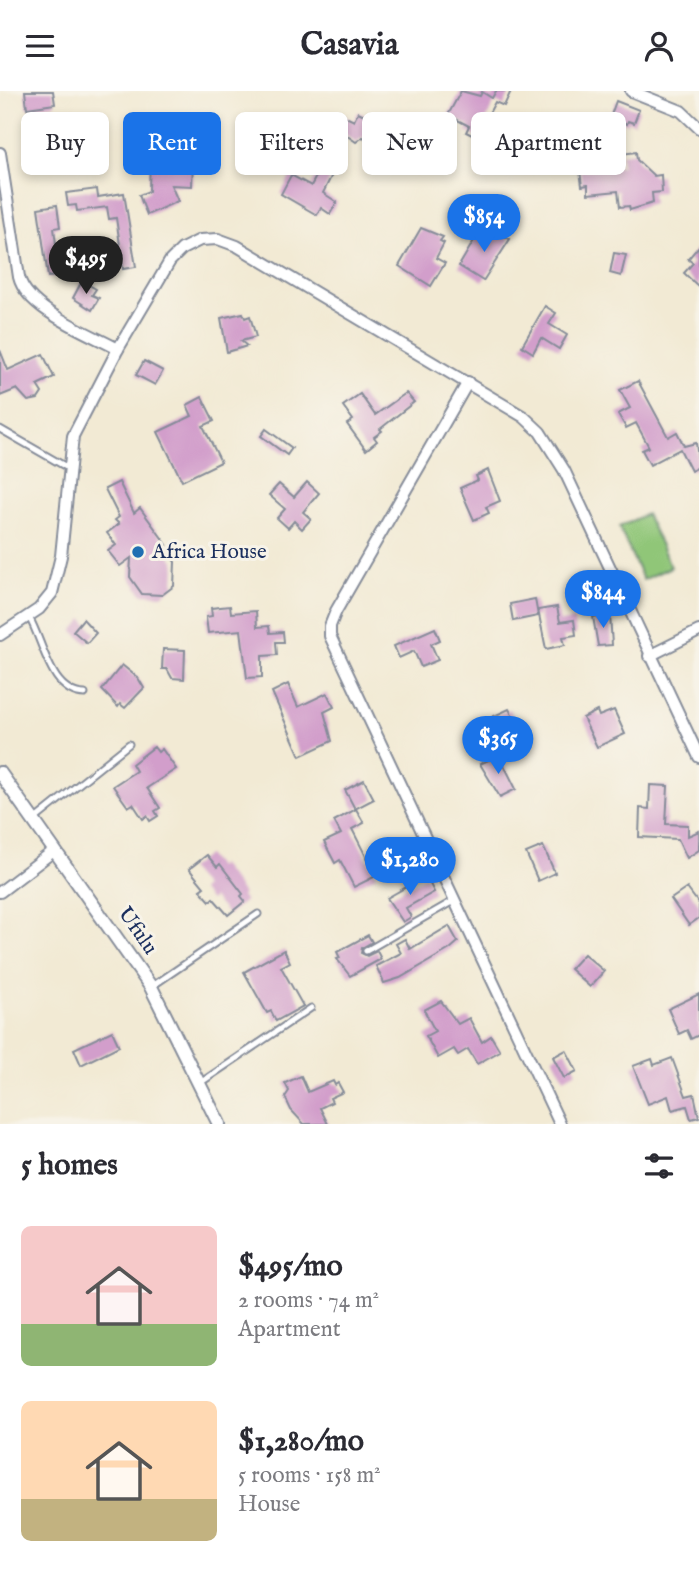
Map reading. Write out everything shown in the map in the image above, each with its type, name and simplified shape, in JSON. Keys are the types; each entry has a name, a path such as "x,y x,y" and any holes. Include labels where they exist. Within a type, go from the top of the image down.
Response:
{"street":[{"path":"631,91 681,111 699,128"},
{"path":"0,153 19,277 25,293 36,304 118,349"},
{"path":"0,635 29,617 46,601 58,576 68,468 77,426 118,349 176,254 200,240 218,239 237,246 524,417 552,449 699,757"},
{"path":"468,382 336,611 329,631 332,643 561,1124"},
{"path":"649,656 699,631"},
{"name":"Ufulu","path":"0,773 151,987 219,1124"},
{"path":"0,892 55,850"}],"lane":[{"path":"0,429 68,468"},
{"path":"29,617 41,638 59,683 72,694 85,694"},
{"path":"34,820 129,744"},
{"path":"366,951 455,900"},
{"path":"151,987 258,914"},
{"path":"200,1083 311,1008"}],"green space":[{"path":"646,514 671,567 643,580 619,527"}],"building":[{"path":"25,91 53,91 55,104 27,108"},
{"path":"461,91 480,96 482,92 492,98 496,91 511,91 504,106 495,102 490,112 471,112 471,134 466,132 469,126 457,120 457,112 450,112"},
{"path":"616,101 639,110 634,123 628,121 627,124 626,112 612,112"},
{"path":"358,112 362,114 362,138 356,142 348,136 348,118 354,121"},
{"path":"636,152 637,160 654,176 661,175 662,192 652,193 653,203 630,210 629,206 620,207 618,191 588,194 588,185 582,186 581,175 626,175 626,153"},
{"path":"150,175 192,175 192,186 171,185 178,201 147,215 139,195 149,191"},
{"path":"291,175 311,186 317,175 332,175 323,193 337,202 330,214 321,208 317,215 281,194"},
{"path":"97,189 98,197 124,193 136,267 123,269 122,262 116,263 113,247 120,246 116,218 109,219 107,207 77,211 76,205 68,206 66,193"},
{"path":"57,205 60,227 54,228 57,252 64,251 67,275 48,277 38,208"},
{"path":"421,228 443,237 440,241 444,243 436,258 445,263 431,286 399,266"},
{"path":"495,231 510,239 483,281 459,266 479,232 491,239"},
{"path":"699,246 699,287 684,273 693,263 688,259"},
{"path":"614,253 626,255 621,276 610,273"},
{"path":"82,281 96,289 92,295 99,298 92,310 73,298"},
{"path":"545,306 556,313 549,324 567,335 559,349 541,338 533,353 522,346"},
{"path":"243,313 245,318 250,316 256,337 241,341 247,346 227,352 221,318"},
{"path":"0,350 8,370 43,354 54,377 37,385 42,393 38,399 28,401 17,389 0,396"},
{"path":"144,361 163,371 155,385 136,375"},
{"path":"638,381 668,437 677,432 684,446 696,443 699,467 691,471 680,449 650,465 642,450 649,447 636,423 626,428 618,414 630,408 620,390"},
{"path":"406,393 414,402 380,429 382,431 374,437 377,441 366,450 347,424 353,420 343,406 360,394 375,415"},
{"path":"202,397 214,421 203,426 221,462 182,481 158,432 192,416 187,405"},
{"path":"266,429 292,448 287,455 261,436"},
{"path":"488,470 500,501 486,507 489,513 474,520 460,488 478,480 476,476"},
{"name":"Africa House","path":"119,482 134,513 140,508 167,545 164,547 175,562 174,586 162,595 142,594 130,577 131,558 120,566 108,551 116,545 107,533 119,524 115,520 119,517 105,489"},
{"path":"307,482 319,493 303,512 311,519 302,529 294,521 288,528 277,518 285,509 269,495 279,484 294,497"},
{"path":"535,599 538,616 513,621 510,604"},
{"path":"230,606 231,613 256,611 257,627 269,626 270,633 283,632 284,642 276,642 277,655 262,656 262,677 247,678 241,630 208,633 206,617 212,616 211,608"},
{"path":"557,607 560,622 574,620 576,635 563,637 565,645 546,649 538,610"},
{"path":"610,614 612,645 598,646 593,617"},
{"path":"83,619 96,633 87,643 73,631"},
{"path":"435,628 440,640 431,644 438,660 421,667 414,651 399,658 394,646"},
{"path":"163,649 185,650 184,679 172,678 167,669 162,669"},
{"path":"122,665 138,678 144,688 125,708 120,704 118,707 102,690"},
{"path":"288,684 298,707 327,693 334,707 324,712 332,741 300,756 272,692"},
{"path":"509,709 514,718 509,721 519,741 509,746 492,717"},
{"path":"614,710 625,734 597,747 583,718 597,711 599,716"},
{"path":"154,747 158,752 162,749 176,769 147,788 160,808 155,811 158,816 150,821 147,816 143,819 133,804 128,807 113,786 136,771 132,764"},
{"path":"499,755 516,789 500,797 480,764"},
{"path":"364,780 374,799 355,809 345,790"},
{"path":"650,785 668,786 666,824 688,825 688,836 699,831 699,850 687,858 678,839 639,837 640,808 649,809"},
{"path":"356,809 364,823 352,829 376,876 354,887 340,860 335,863 324,842 341,834 334,821"},
{"path":"543,846 555,873 538,881 526,853"},
{"path":"207,855 217,867 220,864 243,894 241,896 245,901 228,915 213,898 210,901 200,890 204,887 189,869"},
{"path":"426,876 434,892 406,908 411,917 403,922 387,898"},
{"path":"687,888 699,904 699,918 689,925 671,899"},
{"path":"449,926 458,942 400,978 384,983 376,966 401,953 396,944 405,939 410,949"},
{"path":"368,935 372,942 362,948 361,953 367,956 377,951 381,959 350,976 337,959 340,958 337,952"},
{"path":"284,950 290,962 281,967 303,1006 276,1021 271,1011 267,1013 244,972"},
{"path":"584,954 604,971 590,987 570,969"},
{"path":"699,994 699,1035 691,1039 687,1030 679,1034 668,1009"},
{"path":"441,1001 458,1024 469,1018 482,1042 491,1036 500,1051 477,1064 468,1049 458,1055 454,1049 438,1058 426,1036 435,1031 424,1010"},
{"path":"112,1031 119,1046 81,1065 74,1049"},
{"path":"566,1050 577,1071 564,1078 553,1057"},
{"path":"672,1058 686,1096 694,1094 699,1117 691,1119 687,1106 672,1110 668,1096 648,1104 633,1066 652,1059 654,1065"},
{"path":"301,1076 308,1092 333,1081 335,1085 338,1083 343,1092 330,1098 332,1102 320,1108 328,1124 304,1124 291,1110 285,1097 289,1091 285,1083"}],"place":[{"name":"Africa House","path":"138,552"}]}
